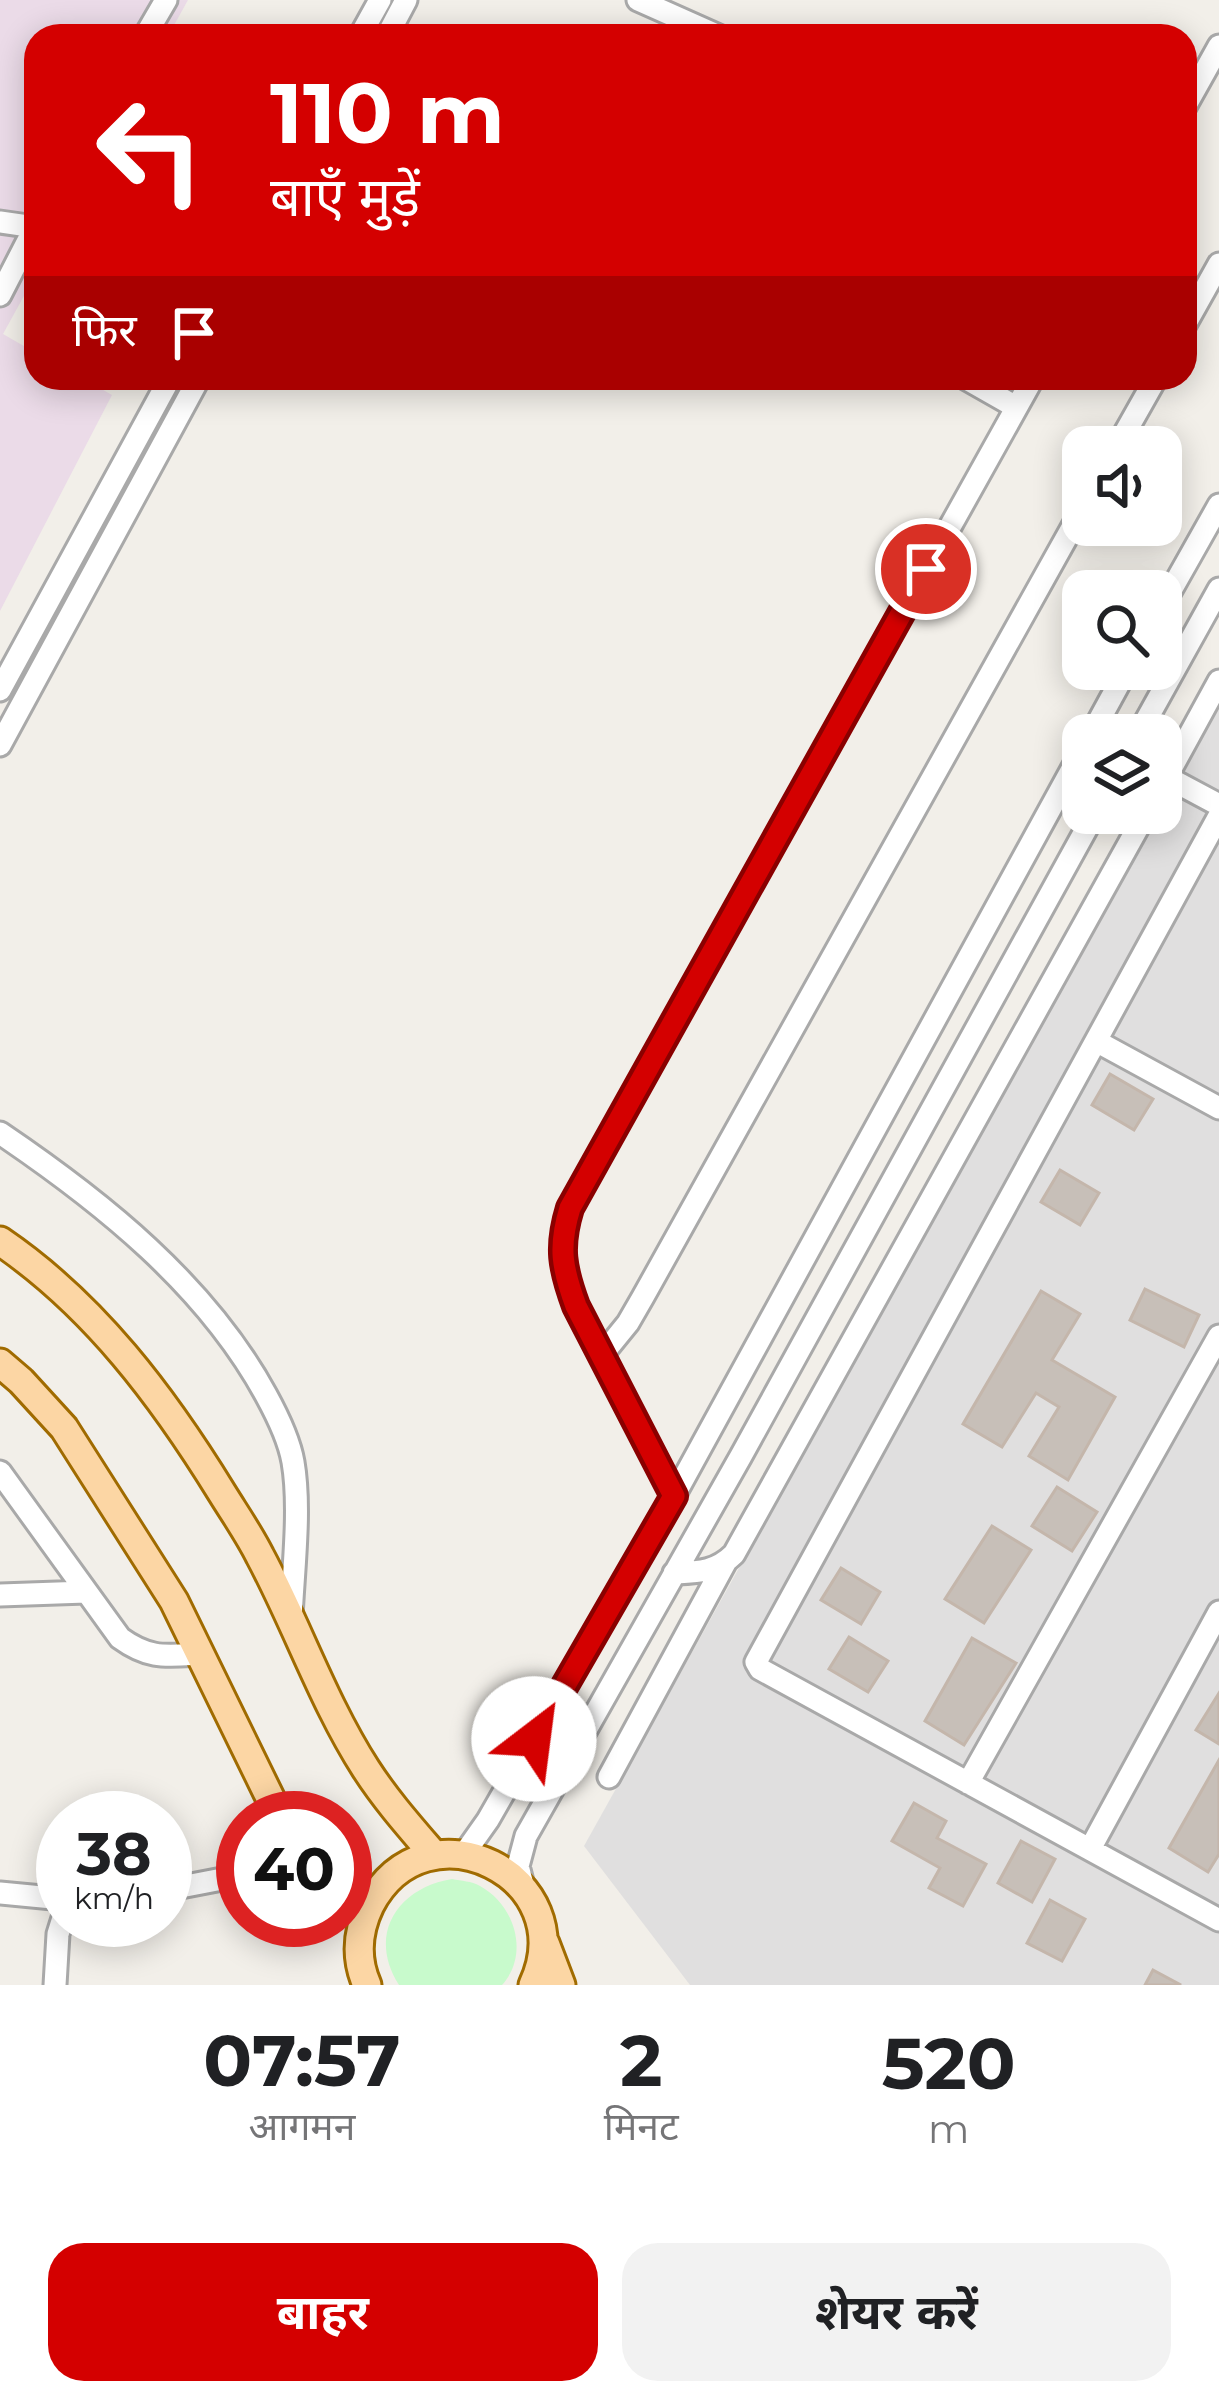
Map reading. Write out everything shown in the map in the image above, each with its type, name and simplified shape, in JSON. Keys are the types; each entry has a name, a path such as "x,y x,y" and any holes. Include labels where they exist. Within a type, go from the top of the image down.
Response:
{"main road":[{"path":"0,1241 35,1265 84,1310 171,1414 259,1554 364,1767 434,1855"},
{"path":"0,1363 64,1428 174,1601 267,1791"},
{"path":"372,1902 380,1886 397,1871 434,1855 464,1854 484,1860 524,1889 537,1912 561,1985"},
{"path":"533,1985 541,1969 543,1939"},
{"path":"359,1947 368,1985"}],"street":[{"path":"638,0 692,24"},
{"path":"1197,85 1219,46"},
{"path":"0,295 24,248"},
{"path":"1197,303 1219,264"},
{"path":"0,690 163,390"},
{"path":"0,745 192,390"},
{"path":"986,390 1016,407"},
{"path":"674,1496 565,1276 561,1250 570,1208 1026,390"},
{"path":"1129,426 1149,390"},
{"path":"1182,571 1219,505"},
{"path":"602,1355 644,1297 1062,546"},
{"path":"1150,714 1219,589"},
{"path":"1182,746 1219,682"},
{"path":"464,1854 674,1496 1062,787"},
{"path":"1182,788 1219,805"},
{"path":"1219,816 756,1661 760,1669 1219,1920"},
{"path":"524,1889 518,1866 526,1836 1083,834"},
{"path":"674,1573 705,1572 734,1554 1134,834"},
{"path":"1096,1041 1219,1108"},
{"path":"0,1133 88,1197 159,1258 257,1379 279,1420 293,1461 291,1620"},
{"path":"968,1783 1219,1336"},
{"path":"0,1472 120,1638 137,1651 156,1656 200,1654"},
{"path":"609,1777 724,1563"},
{"path":"0,1595 86,1592"},
{"path":"1090,1850 1219,1612"},
{"path":"0,1893 36,1896"},
{"path":"55,1985 57,1947"}],"shaded area":[{"path":"0,0 188,0 175,24 24,24 24,296 3,334 24,346 24,390 103,390 112,395 0,611"},
{"path":"1219,707 1219,1985 690,1985 584,1846 1148,834 1182,834 1182,773"}],"green space":[{"path":"452,1879 480,1886 502,1905 517,1945 511,1973 502,1985 399,1985 386,1949 393,1917 416,1892"}],"building":[{"path":"1110,1074 1153,1099 1134,1130 1092,1105"},
{"path":"1060,1170 1099,1193 1080,1225 1041,1202"},
{"path":"1145,1289 1199,1315 1184,1347 1130,1320"},
{"path":"1041,1291 1080,1314 1052,1360 1115,1397 1068,1480 1029,1456 1059,1407 1036,1393 1002,1447 963,1424"},
{"path":"1057,1487 1097,1512 1072,1551 1032,1526"},
{"path":"992,1526 1031,1550 984,1623 945,1599"},
{"path":"841,1568 880,1592 861,1624 821,1600"},
{"path":"849,1637 888,1661 868,1692 829,1669"},
{"path":"972,1638 1016,1663 964,1745 925,1721"},
{"path":"1219,1693 1219,1744 1196,1730"},
{"path":"1219,1760 1219,1854 1208,1872 1169,1848"},
{"path":"914,1803 946,1821 937,1838 986,1864 963,1906 929,1888 940,1868 892,1841"},
{"path":"1021,1841 1055,1859 1032,1902 998,1883"},
{"path":"1050,1900 1085,1919 1062,1961 1027,1943"},
{"path":"1153,1970 1181,1985 1145,1985"}],"route":[{"path":"534,1739 674,1496 565,1276 561,1250 570,1208 926,569"}]}
